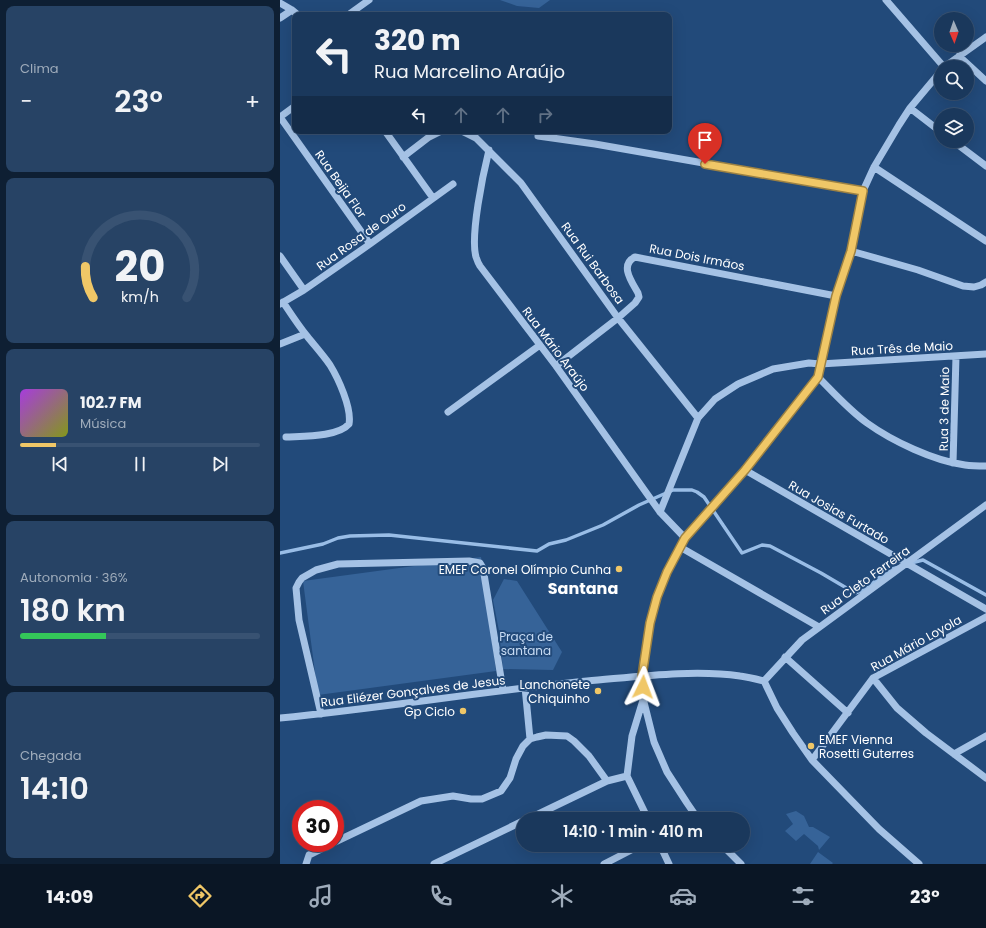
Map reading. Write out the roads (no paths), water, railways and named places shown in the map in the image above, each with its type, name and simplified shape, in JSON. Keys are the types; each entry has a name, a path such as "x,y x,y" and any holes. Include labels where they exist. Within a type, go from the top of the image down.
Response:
{"street":[{"path":"352,12 369,0"},
{"path":"886,0 938,60"},
{"path":"280,3 294,12"},
{"path":"280,18 292,10"},
{"path":"954,60 986,37"},
{"path":"959,56 986,81"},
{"path":"693,812 667,772 654,742 643,698 642,676 650,623 657,597 667,572 685,538 745,470 818,377 836,296 851,251 863,191 874,167 910,108 934,79"},
{"path":"280,117 292,108"},
{"path":"910,108 934,127"},
{"name":"Rua Beija Flor","path":"280,117 292,134"},
{"name":"Rua Beija Flor","path":"292,134 370,244"},
{"path":"387,134 433,198"},
{"path":"403,156 435,134"},
{"name":"Rua Rui Barbosa","path":"468,134 476,138 489,150 521,183 618,318 698,418"},
{"path":"538,136 595,144 863,191"},
{"path":"962,148 986,166"},
{"name":"Rua Mário Araújo","path":"489,150 478,209 474,243 476,257 480,266 556,366 660,512 685,538"},
{"path":"874,167 986,241"},
{"name":"Rua Rosa de Ouro","path":"282,303 304,290 453,184"},
{"path":"851,251 918,270 962,286 974,287 986,282"},
{"path":"280,256 304,290"},
{"name":"Rua Dois Irmãos","path":"556,366 635,303 639,297 627,269 628,263 635,257 836,296"},
{"path":"282,303 330,365 340,386 350,419 349,424 342,430 324,434 286,437"},
{"path":"280,344 305,334"},
{"path":"448,412 540,345"},
{"name":"Rua Três de Maio","path":"660,512 698,418 715,399 738,384 754,376 773,369 810,363 820,364 986,354"},
{"name":"Rua 3 de Maio","path":"954,463 956,356"},
{"path":"818,377 866,422 881,433 911,448 954,463 986,466"},
{"name":"Rua Josias Furtado","path":"745,470 986,609"},
{"name":"Rua Cleto Ferreira","path":"764,681 802,640 986,505"},
{"path":"680,548 819,627"},
{"path":"321,714 299,620 296,588 305,576 316,570 338,564 469,560 480,563 483,568 503,690"},
{"name":"Rua Mário Loyola","path":"812,760 873,678 986,617"},
{"path":"785,657 848,713"},
{"name":"Rua Eliézer Gonçalves de Jesus","path":"280,718 525,687 642,676 701,673 740,676 764,681"},
{"path":"873,678 896,708 926,733 986,778"},
{"path":"764,681 777,708 812,760 879,829 919,864"},
{"path":"525,687 530,739"},
{"path":"643,698 632,736 627,776 645,812"},
{"path":"344,838 420,801 453,796 482,799 500,791 508,783 516,758 523,746 530,739 546,735 567,736 574,741 589,756 607,781"},
{"path":"954,754 986,736"},
{"path":"543,812 607,781 627,776"},
{"path":"434,864 516,824"},
{"path":"306,864 309,855 315,852"},
{"path":"604,864 627,852"},
{"path":"663,852 668,864"},
{"path":"729,852 741,864"}],"waterway":[{"path":"280,553 323,544 338,538 350,536 389,535 537,551 549,544 566,540 603,525 639,505 673,490 692,490 704,497 742,553 762,545 770,546 855,593 867,588 887,572 899,567"},
{"path":"911,563 923,560 986,595"}],"place":[{"name":"EMEF Coronel Olímpio Cunha","path":"619,569"},
{"name":"Lanchonete Chiquinho","path":"598,691"},
{"name":"Gp Ciclo","path":"463,711"},
{"name":"EMEF Vienna Rosetti Guterres","path":"811,746"}],"district":[{"name":"Santana","path":"583,588"}],"park label":[{"name":"Praça de santana","path":"526,643"}]}
